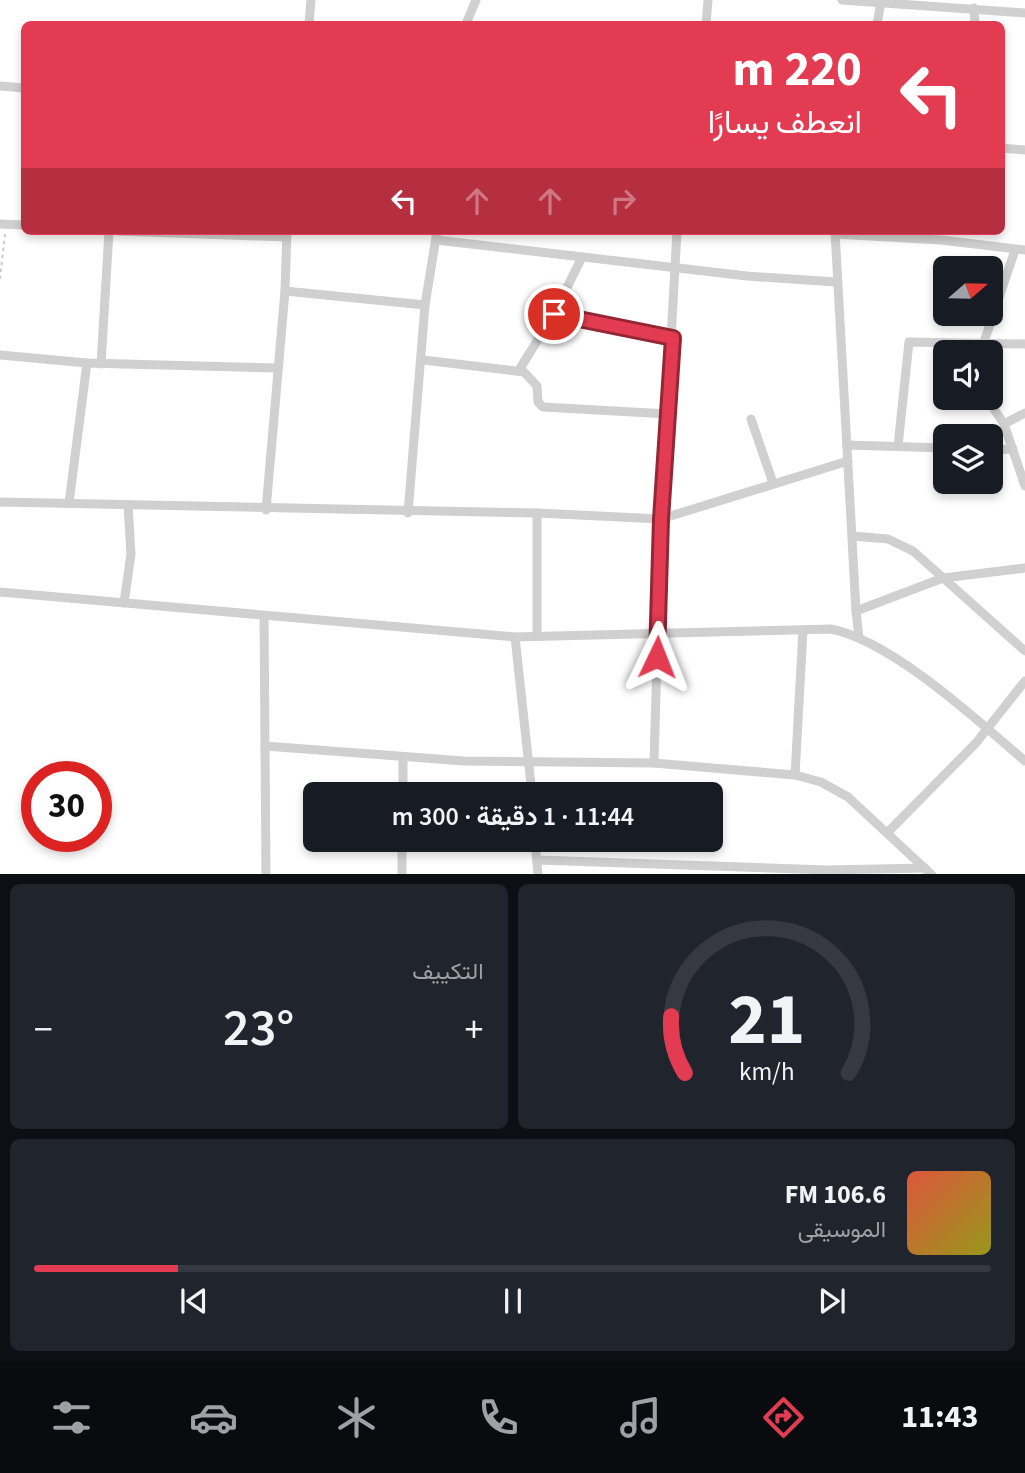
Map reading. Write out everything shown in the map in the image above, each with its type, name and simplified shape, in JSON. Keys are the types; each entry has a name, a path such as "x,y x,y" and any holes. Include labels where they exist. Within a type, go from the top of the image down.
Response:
{"street":[{"path":"309,21 311,0"},
{"path":"467,21 476,0"},
{"path":"706,21 708,0"},
{"path":"842,0 970,5 1025,13"},
{"path":"878,21 881,2"},
{"path":"0,86 21,88"},
{"path":"1005,148 1025,150"},
{"path":"3,224 21,225"},
{"path":"101,364 109,235"},
{"path":"266,510 285,291 286,235"},
{"path":"654,763 661,519 677,235"},
{"path":"835,235 859,638"},
{"path":"858,235 1020,250 985,340"},
{"path":"963,244 964,235"},
{"path":"408,513 423,360 425,305 436,236 677,268 836,282"},
{"path":"519,370 554,314 582,257"},
{"path":"285,291 425,305"},
{"path":"554,314 673,338"},
{"path":"898,446 907,344 911,341 933,344"},
{"path":"1003,345 1025,344"},
{"path":"0,355 101,364 277,368"},
{"path":"423,360 519,370 535,383 538,402 543,407 668,414"},
{"path":"69,503 87,363"},
{"path":"995,410 1004,424 1025,486"},
{"path":"1004,424 1025,413"},
{"path":"751,419 773,483"},
{"path":"847,445 933,447"},
{"path":"1003,449 1013,449"},
{"path":"0,502 408,513 537,513 661,519 848,461"},
{"path":"124,603 131,554 128,505"},
{"path":"537,513 537,636"},
{"path":"853,536 878,537 905,545 1025,650"},
{"path":"856,611 943,578 1025,568"},
{"path":"0,592 515,637 658,631 831,629 859,638 910,670 988,729 1025,761"},
{"path":"264,616 266,874"},
{"path":"795,775 803,630"},
{"path":"515,637 531,782"},
{"path":"887,833 988,729 1025,681"},
{"path":"265,747 530,764 654,763 795,775 836,789 929,871"},
{"path":"403,757 403,782"},
{"path":"402,852 402,874"},
{"path":"536,852 538,874"},
{"path":"537,860 929,871"}],"path":[{"path":"0,279 3,224"}],"route":[{"path":"554,314 673,338 661,519 657,657"}]}
